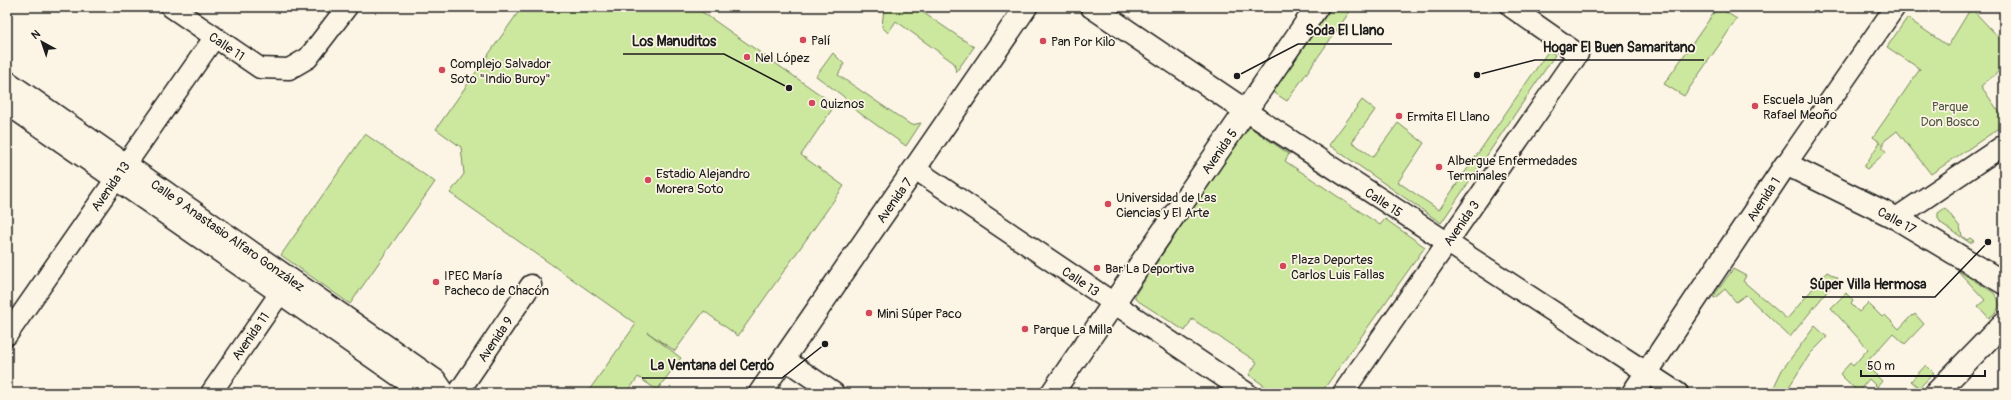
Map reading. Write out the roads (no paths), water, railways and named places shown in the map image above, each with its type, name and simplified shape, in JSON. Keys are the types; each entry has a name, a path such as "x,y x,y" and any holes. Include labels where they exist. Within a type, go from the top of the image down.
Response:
{"main road":[{"name":"Avenida 7","path":"760,393 1026,7"},
{"name":"Calle 15","path":"1092,7 1246,111"},
{"name":"Avenida 5","path":"1052,393 1317,7"},
{"name":"Calle 17","path":"1786,164 1896,218 2004,283"},
{"name":"Avenida 1","path":"1633,393 1786,164"},
{"path":"1936,393 2004,323"}],"street":[{"name":"Calle 11","path":"171,7 214,38 260,68 289,69 308,58 347,7"},
{"name":"Avenida 3","path":"1343,393 1578,54 1511,7"},
{"name":"Avenida 1","path":"1786,164 1895,7"},
{"name":"Avenida 13","path":"7,335 214,38"},
{"name":"Calle 9 Anastasio Alfaro González","path":"7,82 120,171 285,287 422,393"},
{"name":"Calle 9 Anastasio Alfaro González","path":"7,104 120,171"},
{"name":"Calle 15","path":"1246,111 1678,393"},
{"path":"1896,218 2004,145"},
{"name":"Calle 13","path":"915,169 1247,393"},
{"name":"Avenida 9","path":"458,393 531,284"},
{"name":"Calle 9 Anastasio Alfaro González","path":"285,287 436,380 445,393"},
{"name":"Avenida 11","path":"211,393 285,287"},
{"path":"784,359 834,393"}],"place":[{"name":"Palí","path":"803,40"},
{"name":"Pan Por Kilo","path":"1043,41"},
{"name":"Nel López","path":"747,57"},
{"name":"Complejo Salvador Soto \"Indio Buroy\"","path":"442,70"},
{"name":"Hogar El Buen Samaritano","path":"1477,75"},
{"name":"Soda El Llano","path":"1237,76"},
{"name":"Los Manuditos","path":"789,88"},
{"name":"Quiznos","path":"812,103"},
{"name":"Escuela Juan Rafael Meoño","path":"1755,106"},
{"name":"Ermita El Llano","path":"1399,116"},
{"name":"Albergue Enfermedades Terminales","path":"1439,167"},
{"name":"Estadio Alejandro Morera Soto","path":"648,180"},
{"name":"Universidad de Las Ciencias y El Arte","path":"1108,204"},
{"name":"Súper Villa Hermosa","path":"1988,242"},
{"name":"Plaza Deportes Carlos Luis Fallas","path":"1283,266"},
{"name":"Bar La Deportiva","path":"1097,268"},
{"name":"IPEC María Pacheco de Chacón","path":"436,282"},
{"name":"Mini Súper Paco","path":"869,313"},
{"name":"Parque La Milla","path":"1025,329"},
{"name":"La Ventana del Cerdo","path":"825,344"}],"park label":[{"name":"Parque Don Bosco","path":"1950,114"}]}
